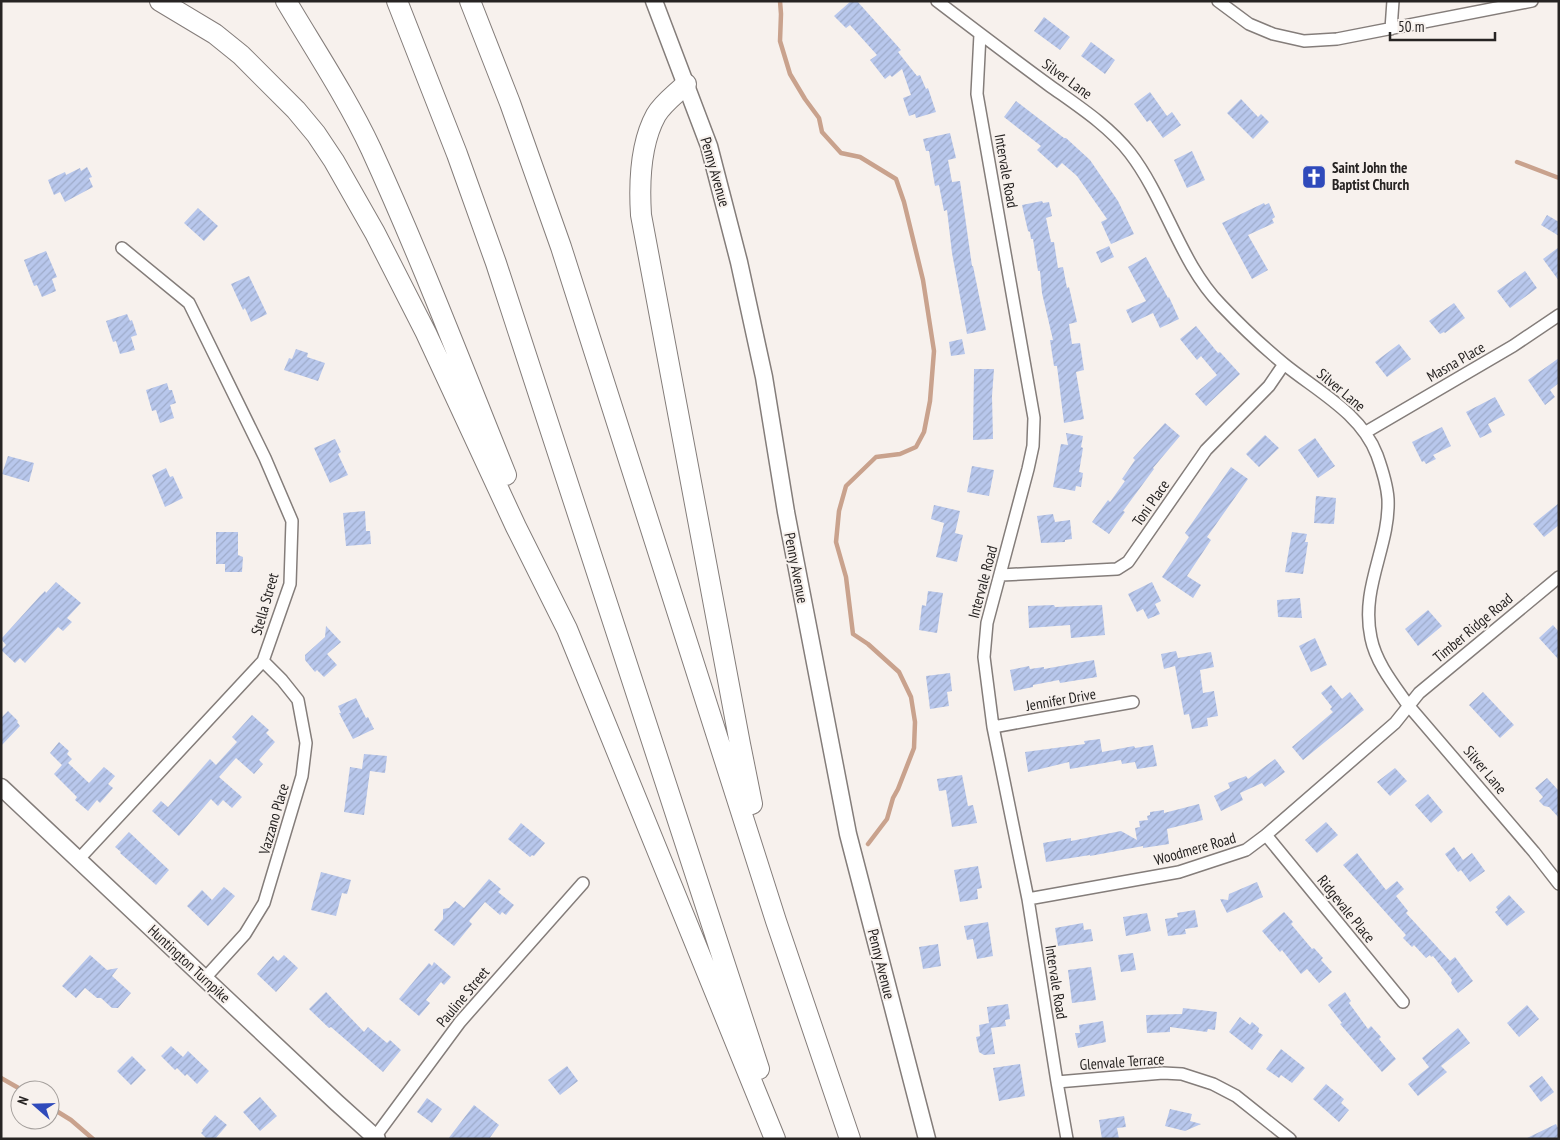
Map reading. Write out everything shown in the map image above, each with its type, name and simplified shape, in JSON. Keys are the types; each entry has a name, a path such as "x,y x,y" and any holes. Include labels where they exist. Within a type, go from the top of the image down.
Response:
{"highway":[{"path":"160,1 215,34 241,55 296,110 316,134 334,161 375,233 426,332 516,527 567,629"},
{"path":"286,1 329,73 370,148 418,257 775,1139"},
{"path":"397,1 457,154 496,263 750,1041 780,1139"},
{"path":"470,1 510,103 561,247 776,921 850,1139"},
{"path":"686,84 662,108 656,116 649,133 642,163 640,202 749,794 768,858 776,921"}],"main road":[{"name":"Penny Avenue","path":"654,1 709,146 739,262 764,377 786,512 848,834 927,1139"},
{"name":"Huntington Turnpike","path":"1,787 376,1138"}],"street":[{"name":"Silver Lane","path":"937,1 1088,113 1117,139 1130,153 1156,193 1179,241 1201,280 1219,304 1284,364 1346,412 1366,432 1382,468 1388,499 1386,527 1368,602 1371,639 1378,658 1408,705 1528,844 1559,884"},
{"path":"1218,1 1249,24 1274,34 1304,41 1337,39 1532,1"},
{"path":"1391,29 1393,1"},
{"name":"Intervale Road","path":"980,34 977,94 1034,418 1033,446 987,623 984,657 993,727 1028,899 1067,1139"},
{"name":"Stella Street","path":"78,860 263,661 290,584 292,520 265,458 188,303 122,248"},
{"name":"Masna Place","path":"1366,432 1513,346 1559,315"},
{"name":"Toni Place","path":"1001,575 1117,569 1128,562 1206,450 1270,386 1284,364"},
{"name":"Timber Ridge Road","path":"1408,705 1418,693 1559,576"},
{"name":"Vazzano Place","path":"205,978 245,934 264,903 302,776 306,743 298,700 263,661"},
{"name":"Jennifer Drive","path":"993,727 1133,702"},
{"name":"Woodmere Road","path":"1028,899 1179,872 1246,850 1394,724 1408,705"},
{"name":"Ridgevale Place","path":"1266,834 1403,1002"},
{"name":"Pauline Street","path":"376,1138 460,1022 583,883"},
{"name":"Glenvale Terrace","path":"1057,1082 1163,1073 1182,1074 1213,1084 1236,1096 1290,1139"}],"building":[{"path":"851,1 857,1 901,50 898,52 917,76 920,75 926,89 928,88 936,112 916,118 915,114 909,116 903,98 911,95 902,69 892,77 890,75 885,79 870,60 877,55 850,25 846,28 834,16"},
{"path":"1044,17 1070,37 1060,50 1034,31"},
{"path":"1091,42 1115,60 1105,74 1081,56"},
{"path":"1150,92 1167,116 1172,112 1181,125 1163,138 1150,120 1147,122 1134,104"},
{"path":"1241,99 1258,117 1261,114 1269,122 1253,139 1227,113"},
{"path":"1016,101 1066,138 1090,160 1118,201 1134,234 1111,244 1101,222 1107,219 1077,176 1062,163 1057,168 1037,150 1041,146 1004,117"},
{"path":"950,133 956,158 948,160 952,182 960,181 972,266 986,330 967,334 952,253 947,210 944,211 939,185 935,186 929,151 926,151 923,139"},
{"path":"1192,151 1205,180 1187,188 1174,160"},
{"path":"87,167 92,177 89,178 93,187 65,202 60,192 54,195 48,180 65,172 66,175 80,168 81,171"},
{"path":"1042,201 1043,203 1049,202 1052,216 1046,218 1051,242 1054,242 1058,268 1063,267 1077,322 1069,324 1072,344 1080,343 1084,370 1076,372 1084,419 1064,423 1057,366 1054,366 1050,340 1053,340 1042,293 1040,271 1038,271 1033,239 1031,239 1030,232 1028,231 1022,205"},
{"path":"1264,203 1265,205 1269,203 1275,217 1272,219 1274,223 1248,235 1268,270 1252,279 1222,223"},
{"path":"198,208 218,226 204,241 184,223"},
{"path":"1547,215 1559,222 1559,236 1541,225"},
{"path":"1109,246 1114,257 1101,263 1096,252"},
{"path":"1559,247 1559,281 1543,259"},
{"path":"46,251 57,277 52,279 56,291 42,297 37,285 34,286 24,260"},
{"path":"1146,257 1169,297 1179,319 1160,328 1153,313 1132,323 1126,310 1146,301 1128,267"},
{"path":"1525,271 1537,288 1510,308 1497,291"},
{"path":"249,276 267,314 251,322 231,284"},
{"path":"1454,303 1465,318 1445,333 1440,334 1429,321"},
{"path":"127,314 130,321 132,320 137,335 131,337 135,350 120,354 116,341 113,342 106,321"},
{"path":"1196,326 1218,353 1220,352 1240,374 1206,406 1195,394 1217,375 1201,356 1197,360 1180,339"},
{"path":"962,339 965,354 951,356 949,342"},
{"path":"1399,344 1411,359 1387,377 1375,362"},
{"path":"296,349 308,353 307,357 325,363 318,381 284,370 289,358 292,359"},
{"path":"1559,358 1559,383 1550,390 1555,397 1545,405 1528,380"},
{"path":"974,369 994,369 992,396 993,439 973,440"},
{"path":"167,383 169,390 172,390 176,403 170,405 174,418 160,423 156,410 152,411 146,390"},
{"path":"1495,397 1505,415 1488,424 1492,432 1480,438 1466,412"},
{"path":"1165,423 1180,436 1153,468 1109,534 1092,522 1125,481 1122,479 1135,460 1133,458"},
{"path":"1442,427 1451,446 1433,455 1436,459 1426,464 1424,461 1422,462 1412,442"},
{"path":"1066,433 1083,436 1079,472 1083,473 1081,487 1076,486 1075,491 1053,487 1061,444 1068,445"},
{"path":"1265,435 1279,448 1259,467 1246,454"},
{"path":"1315,438 1335,466 1318,478 1298,450"},
{"path":"335,439 341,452 338,454 348,475 330,483 314,448"},
{"path":"8,456 34,463 29,482 2,474"},
{"path":"972,466 994,470 989,496 967,492"},
{"path":"1231,467 1248,479 1207,537 1211,540 1187,576 1201,585 1193,598 1162,577 1189,537 1185,533"},
{"path":"166,468 170,477 173,476 183,498 165,507 152,475"},
{"path":"1316,496 1336,498 1334,524 1314,523"},
{"path":"1559,503 1559,525 1544,537 1533,524"},
{"path":"934,505 960,511 955,533 963,535 957,562 936,557 944,523 931,519"},
{"path":"365,511 366,531 370,531 371,544 346,546 343,513"},
{"path":"1053,514 1055,522 1070,520 1072,539 1065,540 1065,542 1041,543 1037,516"},
{"path":"216,532 238,532 238,555 243,557 242,572 225,572 225,564 216,564"},
{"path":"1292,532 1307,534 1305,542 1308,542 1303,574 1285,572"},
{"path":"56,582 81,603 67,618 72,622 63,631 58,627 25,663 20,658 15,663 1,650 6,645 1,639 40,596 45,591 46,593"},
{"path":"1152,582 1161,601 1155,604 1160,614 1148,619 1143,609 1137,612 1128,594"},
{"path":"928,591 943,593 937,633 919,630 922,605 926,606"},
{"path":"1300,598 1302,618 1278,617 1277,600"},
{"path":"1054,605 1055,607 1102,605 1105,635 1071,638 1070,625 1029,628 1028,606"},
{"path":"1428,610 1442,626 1418,646 1405,629"},
{"path":"1553,625 1559,632 1559,660 1539,638"},
{"path":"326,626 341,642 327,654 337,665 324,677 317,670 315,672 305,660 305,655 325,637"},
{"path":"1315,638 1327,665 1311,672 1299,646"},
{"path":"1176,651 1178,658 1211,652 1214,667 1200,670 1203,693 1214,691 1218,716 1207,718 1208,726 1192,729 1189,714 1184,715 1175,666 1164,669 1161,654"},
{"path":"1094,660 1097,677 1060,683 1059,680 1014,691 1010,670 1029,666 1030,669 1044,667 1044,669"},
{"path":"950,673 952,691 947,692 949,706 930,709 926,676"},
{"path":"1331,685 1342,699 1350,692 1364,710 1303,760 1292,747 1333,712 1330,709 1332,707 1321,693"},
{"path":"1483,692 1514,725 1500,738 1469,705"},
{"path":"356,698 374,729 353,739 339,713 341,713 338,706"},
{"path":"8,711 18,721 20,726 1,746 1,718"},
{"path":"252,715 269,730 266,733 275,742 259,760 263,764 254,774 236,758 219,777 242,797 232,808 223,800 218,806 211,799 179,836 152,811 161,801 168,807 210,759 216,765 237,742 232,737"},
{"path":"1100,739 1102,752 1134,746 1135,748 1153,745 1157,766 1137,769 1135,762 1122,764 1121,760 1070,769 1069,762 1028,772 1025,752 1085,744 1084,741"},
{"path":"59,742 69,751 67,754 72,759 68,763 89,783 104,767 115,776 108,784 113,788 100,803 97,800 88,811 75,800 77,797 54,774 62,765 50,753"},
{"path":"364,754 387,756 385,773 370,771 364,815 344,812 350,767 362,769"},
{"path":"1275,759 1285,772 1265,787 1262,783 1240,793 1243,800 1221,811 1214,796 1230,788 1228,783 1246,776 1248,779"},
{"path":"1395,768 1407,781 1390,796 1377,782"},
{"path":"962,775 968,806 973,805 977,823 952,827 946,790 939,791 937,779"},
{"path":"1547,778 1559,791 1559,818 1549,807 1544,806 1539,801 1543,797 1535,788"},
{"path":"1428,794 1443,812 1431,823 1415,805"},
{"path":"1199,804 1203,820 1167,829 1169,844 1143,848 1143,846 1046,862 1043,843 1071,838 1071,841 1121,831 1137,840 1135,828 1140,827 1139,821 1148,820 1147,816 1150,815 1150,812 1164,810 1164,813"},
{"path":"1326,822 1338,835 1317,853 1305,840"},
{"path":"521,823 545,843 534,856 530,857 508,839"},
{"path":"129,832 169,870 156,885 115,847"},
{"path":"1454,847 1463,860 1472,853 1485,871 1470,882 1461,870 1458,872 1445,854"},
{"path":"1357,853 1386,890 1397,881 1404,889 1396,896 1408,911 1406,913 1450,961 1455,957 1473,981 1458,993 1451,983 1452,980 1433,956 1431,957 1430,955 1426,958 1414,945 1412,947 1403,938 1406,935 1343,865"},
{"path":"978,866 982,888 977,889 978,899 960,902 954,870"},
{"path":"321,872 351,880 347,894 342,893 336,916 311,910"},
{"path":"489,879 501,889 498,892 514,905 506,915 502,912 500,915 485,902 469,921 472,924 454,946 434,930 443,919 443,909 449,908 455,901 464,908"},
{"path":"1257,882 1263,897 1227,913 1220,899 1228,900 1229,894"},
{"path":"224,887 235,896 208,926 187,906 202,890 212,900"},
{"path":"1509,895 1525,912 1507,926 1495,912 1498,910 1496,907"},
{"path":"1195,910 1198,927 1185,929 1186,934 1168,936 1165,919 1178,917 1177,913"},
{"path":"1284,912 1293,922 1291,924 1312,949 1314,948 1323,958 1321,960 1332,972 1319,983 1307,969 1301,974 1282,950 1280,952 1262,931"},
{"path":"1147,913 1151,931 1126,936 1123,917"},
{"path":"988,922 993,956 977,959 973,939 967,940 964,926"},
{"path":"1083,923 1084,930 1091,929 1093,941 1058,946 1055,928"},
{"path":"938,944 941,966 923,969 919,947"},
{"path":"1133,953 1136,970 1121,972 1118,955"},
{"path":"90,955 107,970 118,968 112,976 131,993 118,1008 112,1008 85,988 76,998 62,986"},
{"path":"284,955 298,968 276,992 257,974 273,956 278,961"},
{"path":"434,962 451,977 444,985 441,982 426,1000 430,1003 419,1016 399,999 429,963 432,966"},
{"path":"1091,967 1096,1000 1072,1003 1068,970"},
{"path":"326,992 364,1032 368,1027 387,1043 390,1040 401,1050 383,1072 331,1027 329,1028 309,1009"},
{"path":"1345,992 1351,1001 1349,1003 1368,1029 1371,1026 1396,1059 1382,1072 1340,1024 1342,1023 1328,1005"},
{"path":"1008,1004 1010,1019 1005,1020 1006,1026 991,1028 995,1054 984,1055 979,1052 976,1037 980,1036 979,1025 989,1023 987,1007"},
{"path":"1527,1005 1539,1019 1519,1037 1507,1023"},
{"path":"1183,1008 1217,1012 1215,1030 1208,1029 1207,1032 1170,1027 1170,1032 1147,1033 1146,1015 1182,1014"},
{"path":"1240,1017 1250,1025 1252,1022 1259,1028 1258,1032 1263,1035 1252,1050 1229,1032"},
{"path":"1103,1021 1106,1042 1078,1048 1075,1033 1080,1033 1079,1025"},
{"path":"1458,1028 1470,1043 1441,1066 1447,1072 1418,1096 1408,1084 1429,1067 1422,1058"},
{"path":"171,1046 183,1057 188,1051 209,1071 197,1084 187,1074 185,1076 177,1068 175,1070 161,1056"},
{"path":"1281,1049 1305,1068 1292,1083 1281,1075 1279,1078 1266,1069"},
{"path":"132,1056 146,1070 131,1085 117,1071"},
{"path":"1020,1064 1025,1096 999,1101 993,1068"},
{"path":"567,1066 578,1081 560,1095 548,1080"},
{"path":"1542,1076 1554,1092 1541,1102 1529,1086"},
{"path":"1326,1084 1344,1099 1341,1103 1349,1110 1339,1122 1313,1099"},
{"path":"260,1097 277,1116 260,1131 243,1112"},
{"path":"427,1098 442,1109 432,1123 417,1112"},
{"path":"474,1105 499,1125 489,1139 448,1139"},
{"path":"1170,1109 1192,1114 1190,1121 1201,1124 1185,1131 1165,1126"},
{"path":"215,1115 227,1125 215,1139 207,1139 201,1133 202,1130"},
{"path":"1124,1116 1126,1127 1117,1128 1119,1139 1102,1139 1099,1120"},
{"path":"1556,1124 1559,1130 1559,1139 1525,1139"}],"waterway":[{"path":"780,1 780,41 790,74 819,118 822,132 841,153 860,157 896,179 904,202 923,280 934,351 930,401 924,432 916,447 900,454 876,457 846,486 839,511 836,542 846,577 853,634 868,644 899,672 911,697 915,722 914,748 893,798 887,819 868,844"},
{"path":"1517,162 1559,178"},
{"path":"1,1078 10,1083"},
{"path":"60,1113 93,1139"}],"place":[{"name":"Saint John the Baptist Church","path":"1314,177"}]}
